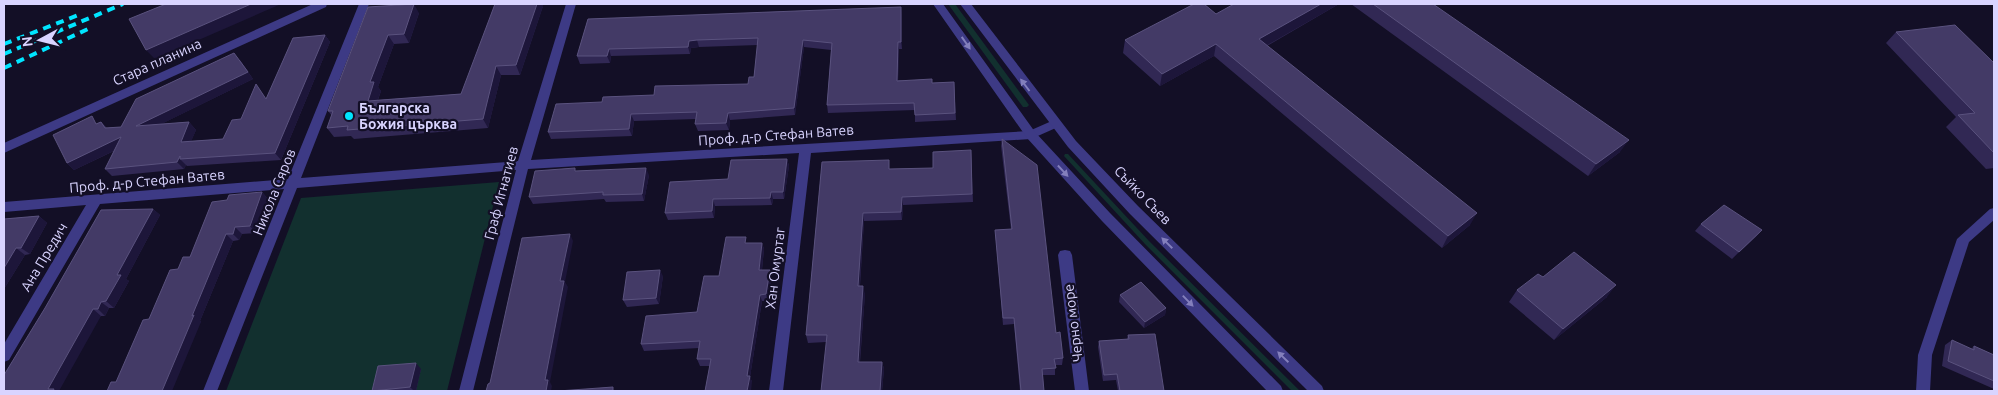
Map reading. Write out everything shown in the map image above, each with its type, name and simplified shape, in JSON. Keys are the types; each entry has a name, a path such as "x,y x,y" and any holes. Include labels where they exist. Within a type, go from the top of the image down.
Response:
{"street":[{"name":"Стара планина","path":"4,148 322,4"},
{"name":"Никола Сяров","path":"210,391 364,4"},
{"name":"Граф Игнатиев","path":"466,391 523,166 571,4"},
{"path":"938,4 1031,135 1106,218 1276,391"},
{"name":"Съйко Съев","path":"965,4 1054,124 1134,210 1318,391"},
{"path":"1031,135 1054,124"},
{"name":"Проф. д-р Стефан Ватев","path":"4,207 523,166 1031,135"},
{"name":"Хан Омуртаг","path":"776,391 806,148"},
{"name":"Ана Предич","path":"4,356 96,200"},
{"path":"1922,391 1925,355 1963,239 1994,213"},
{"name":"Черно море","path":"1065,255 1082,391"}],"green space":[{"path":"948,4 955,4 1029,105 1027,107 1023,107"},
{"path":"1068,154 1149,241 1300,391 1292,391 1145,244 1064,156"},
{"path":"499,182 447,391 226,391 301,198"}],"building":[{"path":"166,4 251,4 146,50 129,19"},
{"path":"414,4 404,34 388,35 370,82 374,82 368,101 461,94 495,4 537,4 516,65 496,66 483,119 347,130 348,126 327,128 333,111 328,111 368,7"},
{"path":"1194,4 1204,4 1216,14 1234,4 1321,4 1259,39 1477,213 1448,236 1216,44 1162,74 1125,40"},
{"path":"1373,4 1433,4 1629,140 1596,164"},
{"path":"901,7 901,42 898,42 897,81 932,79 932,83 954,82 955,113 915,115 914,103 827,105 832,43 803,40 794,108 728,113 726,123 695,124 697,112 631,114 629,129 548,132 556,104 602,102 603,97 654,95 655,86 748,84 749,77 754,77 758,38 697,40 689,41 688,47 609,49 607,56 577,56 588,19"},
{"path":"1955,25 1994,63 1994,153 1958,115 1975,113 1896,32"},
{"path":"325,35 275,153 180,159 180,156 177,162 105,169 121,137 67,163 53,135 92,116 96,124 101,122 105,128 121,127 136,99 234,53 248,72 136,126 189,122 181,142 223,139 232,120 241,119 256,84 266,99 293,38"},
{"path":"1002,139 1037,165 1056,333 1060,332 1063,358 1054,359 1056,368 1042,369 1044,391 1021,391 1014,318 1003,318 995,230 1012,229"},
{"path":"971,150 972,194 902,197 901,212 863,213 858,286 863,286 858,362 882,362 880,391 821,391 827,335 806,335 822,162 889,160 889,169 933,168 933,152"},
{"path":"787,159 783,192 771,192 770,198 713,199 712,211 665,213 670,182 728,179 731,160"},
{"path":"575,168 575,171 646,168 642,194 603,195 603,192 529,197 535,171"},
{"path":"262,192 250,226 235,227 233,234 226,234 162,391 107,391 111,382 116,382 143,320 149,319 170,270 178,269 183,257 190,257 212,202 227,200 229,195"},
{"path":"1724,205 1762,230 1739,252 1701,224"},
{"path":"153,209 117,275 121,275 106,301 101,302 98,309 93,309 48,389 54,389 53,391 4,391 4,375 101,210"},
{"path":"39,216 21,248 16,248 4,268 4,219"},
{"path":"570,234 560,281 564,281 545,380 548,380 546,391 486,391 490,383 522,238"},
{"path":"726,237 746,237 745,243 762,243 759,270 770,270 766,294 760,295 747,376 750,376 747,391 705,391 711,359 697,359 700,341 641,344 646,316 697,312 704,276 719,276"},
{"path":"1574,252 1616,285 1563,329 1517,290 1538,274 1543,277"},
{"path":"660,270 656,298 623,300 627,272"},
{"path":"1141,282 1166,308 1145,322 1120,295"},
{"path":"1155,334 1164,391 1120,391 1117,374 1104,375 1099,341 1129,339 1128,335"},
{"path":"1952,340 1974,350 1974,346 1994,355 1994,381 1948,361"},
{"path":"416,363 410,387 372,391 378,366"},
{"path":"613,387 613,391 558,391"}],"railway":[{"path":"4,54 123,4"},
{"path":"4,44 81,14"},
{"path":"4,68 88,29"}],"place":[{"name":"Българска Божия църква","path":"349,116"}]}
